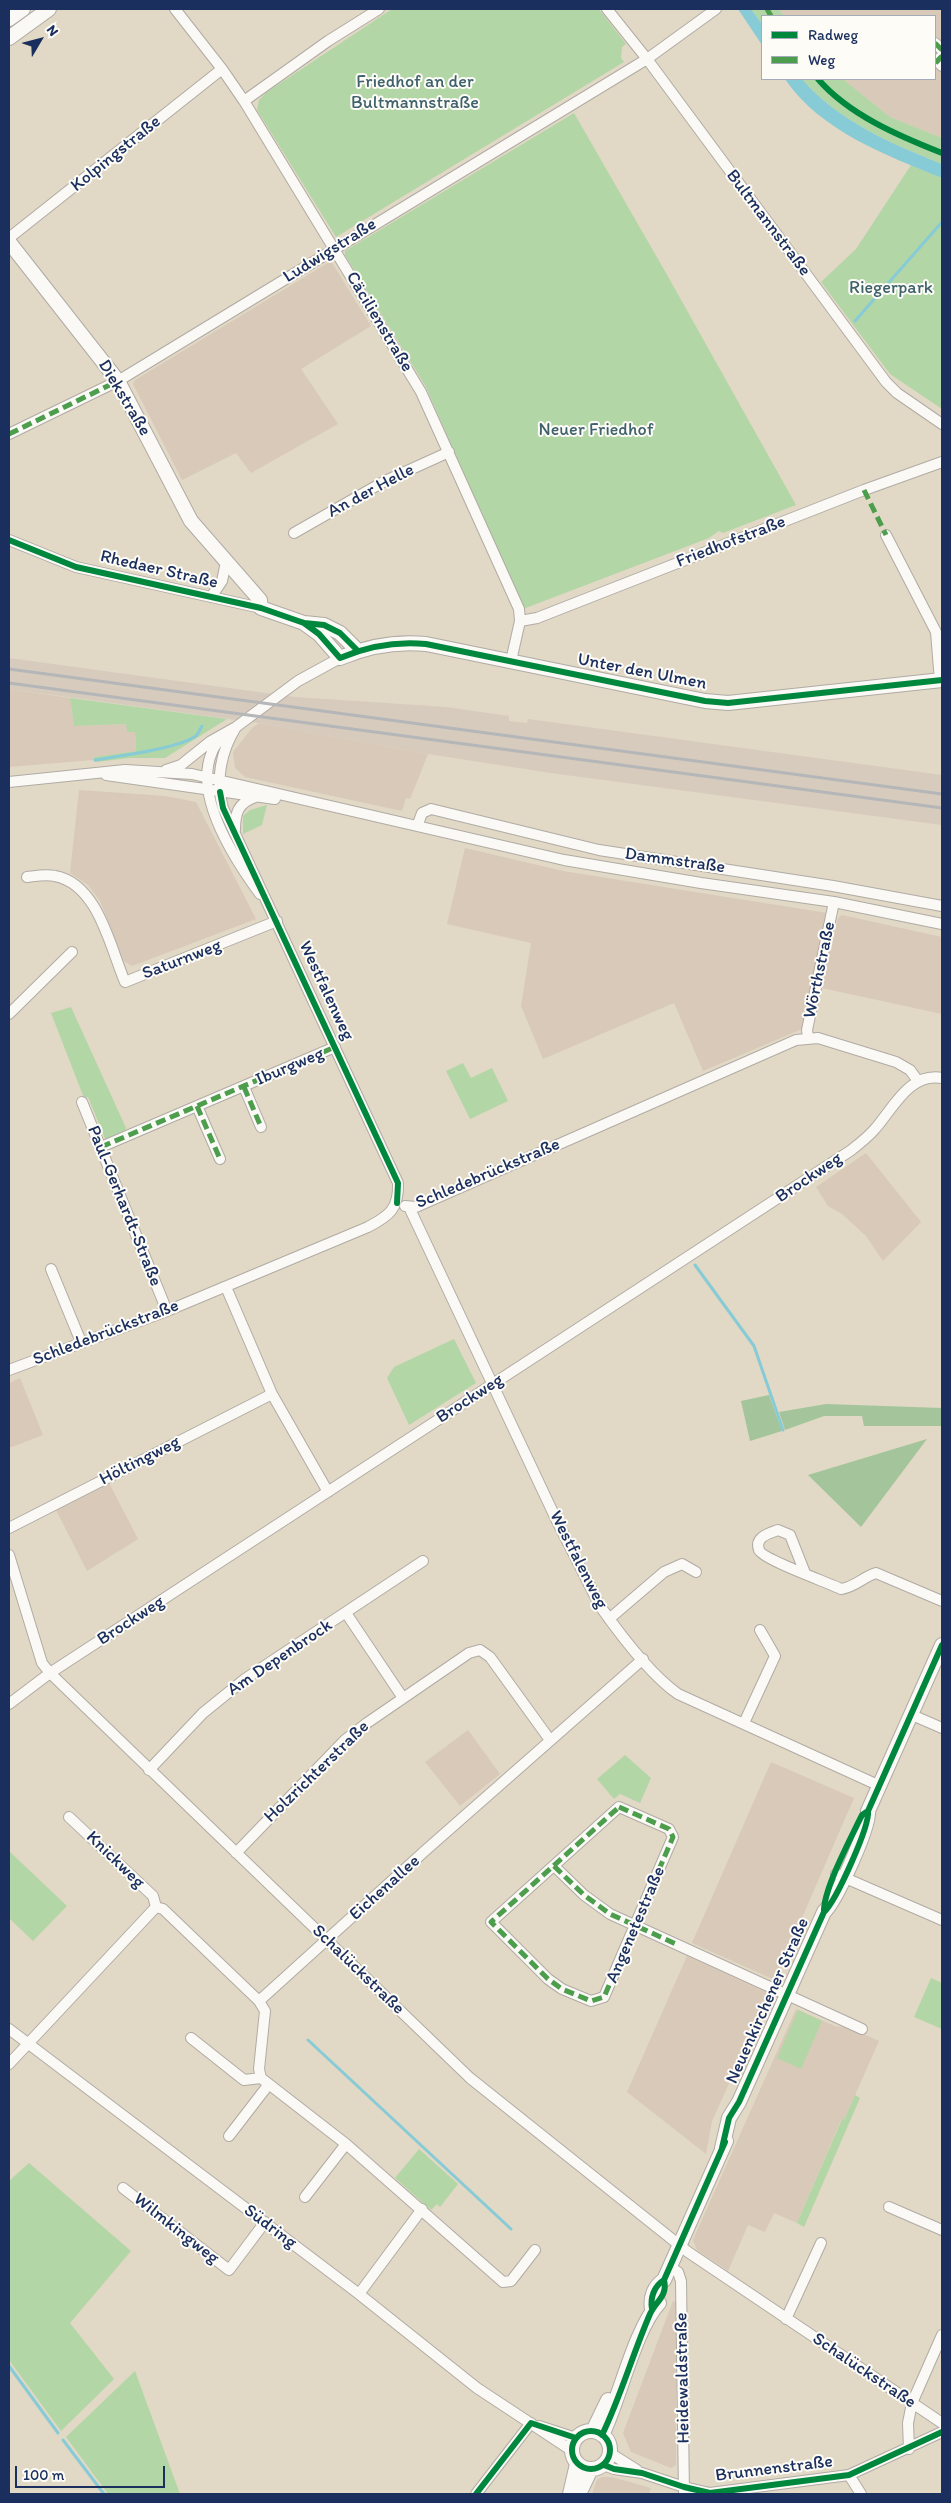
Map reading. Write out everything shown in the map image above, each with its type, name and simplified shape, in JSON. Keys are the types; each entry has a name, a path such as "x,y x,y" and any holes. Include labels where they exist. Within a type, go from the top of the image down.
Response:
{"main road":[{"path":"9,18 23,9"},
{"path":"9,38 48,9"},
{"name":"Diekstraße","path":"9,242 118,381 191,521 260,600 261,608"},
{"name":"Rhedaer Straße","path":"261,608 304,623 324,625 340,633 357,650"},
{"name":"Rhedaer Straße","path":"304,623 319,634 340,658"},
{"name":"Unter den Ulmen","path":"340,658 357,650 408,642 426,644 689,698 728,703 941,680"},
{"name":"Neuenkirchener Straße","path":"598,2433 652,2309 659,2304 666,2288 664,2280 722,2148 736,2122 739,2102 824,1912 833,1901 840,1876 866,1826 868,1811 942,1644"},
{"path":"570,2494 576,2464 574,2444 587,2431 598,2433 609,2444 601,2462 579,2494"},
{"path":"576,2464 601,2462"}],"street":[{"name":"Cäcilienstraße","path":"175,9 222,69 244,101 421,392 519,609 520,621 511,662"},
{"path":"244,101 328,41 379,9"},
{"name":"Bultmannstraße","path":"607,9 647,59 886,382 896,393 942,424"},
{"name":"Ludwigstraße","path":"9,434 118,381 647,59 716,9"},
{"path":"942,56 937,61 942,66"},
{"name":"Kolpingstraße","path":"9,238 222,69"},
{"name":"An der Helle","path":"294,532 385,481 449,452"},
{"name":"Friedhofstraße","path":"520,621 537,618 864,490 942,462"},
{"path":"886,535 936,632 941,680"},
{"name":"Rhedaer Straße","path":"9,540 76,567 261,608"},
{"path":"211,597 222,581 226,562"},
{"name":"Unter den Ulmen","path":"163,771 181,765 211,741 236,727 298,680 340,658"},
{"name":"Unter den Ulmen","path":"220,780 227,741 236,727"},
{"path":"207,777 212,751 223,734"},
{"name":"Dammstraße","path":"97,774 125,770 163,771 207,777 308,802 418,824 564,860 701,883 834,902 942,924"},
{"path":"9,782 97,774"},
{"name":"Dammstraße","path":"97,774 255,797 308,802"},
{"name":"Westfalenweg","path":"207,777 212,809 243,871 274,916"},
{"name":"Westfalenweg","path":"220,780 223,808 398,1183 397,1203"},
{"path":"234,831 236,813 239,806 255,797"},
{"name":"Dammstraße","path":"418,824 422,813 431,810 599,850 833,886 942,906"},
{"name":"Saturnweg","path":"27,877 55,876 83,891 94,906 125,982 274,916"},
{"name":"Wörthstraße","path":"808,1038 807,1030 834,902"},
{"path":"9,1014 72,952"},
{"name":"Schledebrückstraße","path":"9,1370 166,1311 368,1227 382,1220 397,1203 416,1207 796,1040 818,1038 896,1062 910,1070 918,1081"},
{"name":"Iburgweg","path":"100,1147 335,1047"},
{"path":"918,1081 927,1078 942,1078"},
{"name":"Brockweg","path":"9,1704 50,1673 850,1150 874,1131 906,1092 918,1081"},
{"name":"Iburgweg","path":"244,1086 261,1127"},
{"name":"Paul-Gerhardt-Straße","path":"82,1102 166,1311"},
{"path":"197,1106 220,1159"},
{"name":"Westfalenweg","path":"410,1207 563,1532 600,1606 609,1619 662,1682 678,1694 880,1786"},
{"path":"51,1269 81,1342"},
{"path":"226,1286 272,1394 328,1492"},
{"name":"Höltingweg","path":"9,1528 272,1394"},
{"path":"805,1573 790,1535 778,1530 764,1535 759,1543 759,1550 763,1555 841,1589 851,1587 868,1575 876,1573 942,1601"},
{"name":"Schalückstraße","path":"9,1555 42,1663 50,1673 470,2078 680,2245 786,2319 942,2423"},
{"name":"Am Depenbrock","path":"149,1770 203,1713 245,1679 423,1561"},
{"path":"609,1619 664,1572 682,1564 696,1572"},
{"path":"346,1613 403,1698"},
{"path":"744,1723 775,1656 760,1630"},
{"name":"Holzrichterstraße","path":"236,1853 345,1740 469,1653 480,1650 490,1657 550,1740"},
{"name":"Eichenallee","path":"259,2002 550,1740 643,1659"},
{"path":"912,1714 942,1728"},
{"name":"Angenetestraße","path":"619,1808 669,1829 673,1837 635,1925 604,1997 591,2001 562,1988 548,1979 491,1922 619,1808"},
{"name":"Knickweg","path":"69,1817 153,1896 156,1907"},
{"path":"554,1866 584,1896 610,1914 862,2029"},
{"path":"840,1876 942,1920"},
{"path":"9,2064 156,1907 163,1909 259,2002 265,2011 259,2070 265,2081 346,2144 503,2282 511,2281 535,2250"},
{"name":"Südring","path":"9,2029 359,2294 484,2393 532,2423 574,2444"},
{"path":"191,2038 244,2080 265,2081"},
{"path":"229,2136 265,2081"},
{"path":"305,2197 346,2144"},
{"name":"Wilmkingweg","path":"123,2188 230,2270 264,2222"},
{"path":"889,2207 942,2230"},
{"path":"359,2294 422,2209"},
{"path":"786,2319 821,2243"},
{"name":"Heidewaldstraße","path":"670,2267 678,2272 681,2281 684,2491"},
{"path":"908,2450 908,2422 912,2403 942,2335"},
{"path":"476,2494 532,2423"},
{"name":"Brunnenstraße","path":"601,2462 642,2473 684,2491 710,2492 849,2475 908,2450 942,2432"},
{"path":"849,2475 861,2494"}],"shaded area":[{"path":"779,9 942,9 942,138 890,117 844,80 936,80 936,15 783,15"},
{"path":"331,261 371,326 301,369 338,424 251,473 236,453 182,480 133,384 135,380"},
{"path":"9,658 295,697 446,707 509,716 509,721 527,723 528,719 942,775 942,825 551,773 428,754 259,723 9,689"},
{"path":"9,689 70,698 74,726 127,724 135,731 136,751 94,757 93,760 9,767"},
{"path":"259,723 428,754 410,799 406,798 402,811 245,777 235,768 233,752 252,728"},
{"path":"79,790 165,796 196,802 256,919 132,966 124,961 100,901 88,885 70,873"},
{"path":"465,848 563,871 827,913 802,1029 703,1071 674,1003 543,1059 521,1006 531,943 447,924"},
{"path":"842,915 942,937 942,1014 822,988 838,918"},
{"path":"866,1153 921,1222 883,1261 866,1236 842,1214 828,1206 816,1187"},
{"path":"20,1378 43,1435 9,1448 9,1383"},
{"path":"109,1483 138,1539 87,1571 56,1510"},
{"path":"468,1730 500,1774 460,1806 425,1762"},
{"path":"771,1762 854,1798 775,1980 692,1943"},
{"path":"687,1956 770,1994 712,2121 706,2154 627,2092"},
{"path":"796,2009 835,2026 850,2028 879,2041 844,2120 841,2120 797,2223 774,2213 765,2232 748,2225 728,2271 697,2250 693,2240"},
{"path":"673,2301 676,2302 676,2465 671,2468 631,2452 623,2433"},
{"path":"602,2477 612,2477 651,2488 649,2494 592,2494 597,2480"}],"green space":[{"name":"Friedhof an der Bultmannstraße","path":"392,9 599,9 626,44 622,47 621,58 624,62 336,237 257,110 259,100 267,92"},
{"path":"751,9 779,9 783,15 761,15 761,23"},
{"path":"803,80 844,80 890,117 942,138 942,164 867,130 816,94"},
{"name":"Neuer Friedhof","path":"574,113 796,505 723,533 719,531 709,538 523,609 426,387 345,255 345,251"},
{"name":"Riegerpark","path":"911,165 942,178 942,409 890,374 821,282 856,249"},
{"path":"70,698 227,719 165,758 130,758 96,762 93,760 94,757 136,751 135,732 127,732 126,724 74,726"},
{"path":"267,805 262,825 243,834 243,816 250,810"},
{"path":"71,1007 126,1128 124,1134 106,1141 88,1097 84,1098 51,1013"},
{"path":"463,1063 471,1078 492,1068 508,1101 470,1119 446,1071"},
{"path":"454,1339 476,1383 409,1425 387,1378 394,1367"},
{"path":"769,1395 782,1431 750,1441 741,1401"},
{"path":"826,1404 942,1408 942,1426 864,1426 862,1416 824,1416 785,1430 779,1412"},
{"path":"927,1439 861,1527 808,1475"},
{"path":"625,1755 651,1778 640,1803 620,1794 614,1799 597,1779"},
{"path":"9,1851 67,1906 33,1941 9,1918"},
{"path":"931,1978 942,1983 942,2029 914,2017"},
{"path":"798,2010 822,2021 801,2069 777,2058"},
{"path":"855,2095 860,2098 804,2227 797,2223 842,2119 844,2120"},
{"path":"419,2149 458,2184 440,2207 437,2204 431,2210 395,2178"},
{"path":"29,2163 131,2251 70,2323 114,2379 61,2431 9,2360 9,2181"},
{"path":"135,2371 180,2494 108,2494 66,2437"}],"water":[{"path":"738,9 751,9 761,23 761,44"},
{"path":"786,80 803,80 832,107 867,130 942,164 942,178 856,139 816,113 799,97"}],"waterway":[{"path":"855,321 942,222"},
{"path":"95,760 175,745 196,736 202,726"},
{"path":"695,1265 754,1346 783,1430"},
{"path":"308,2040 511,2229"},
{"path":"9,2366 58,2433"},
{"path":"63,2440 104,2494"}],"railway":[{"path":"9,669 942,794"},
{"path":"9,683 942,808"}],"marked path":[{"path":"767,9 770,15"},
{"path":"936,44 942,50"},
{"path":"942,56 937,61 942,66"},
{"path":"9,434 118,381"},
{"path":"864,490 886,535"},
{"path":"101,1147 335,1047"},
{"path":"244,1087 261,1127"},
{"path":"197,1106 220,1159"},
{"path":"619,1807 669,1829 673,1837 604,1997 591,2001 562,1989 548,1979 491,1922 619,1807"},
{"path":"554,1866 584,1895 610,1914 676,1944"}],"cycle path":[{"path":"819,80 830,92 860,114 892,132 942,153"},
{"path":"9,540 76,567 261,608 304,623 324,625 340,633 357,650"},
{"path":"304,623 319,634 340,658 382,645 403,643 426,644 705,701 728,703 942,680"},
{"path":"220,792 223,808 398,1183 397,1203"},
{"path":"722,2148 729,2118 739,2102 824,1912 836,1894 851,1863 864,1832 868,1811 942,1645"},
{"path":"824,1912 827,1892 837,1868 862,1815 868,1811"},
{"path":"652,2309 654,2293 664,2280 725,2142"},
{"path":"602,2435 652,2309 663,2294 664,2280"},
{"path":"476,2494 531,2423 576,2438"},
{"path":"591,2431 605,2436 610,2450 605,2464 591,2469 577,2464 572,2450 577,2436 591,2431"},
{"path":"604,2465 614,2469 642,2473 684,2487 710,2493 849,2475 942,2432"}]}
